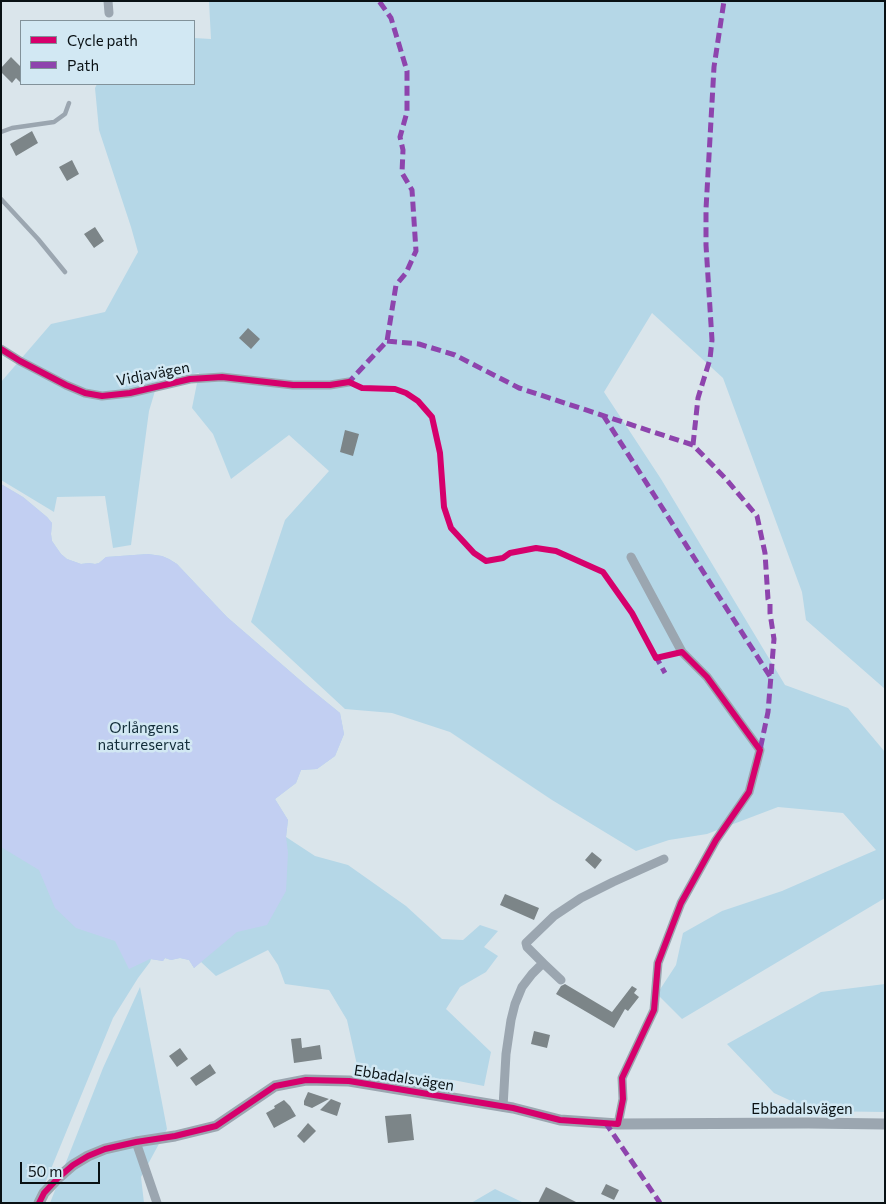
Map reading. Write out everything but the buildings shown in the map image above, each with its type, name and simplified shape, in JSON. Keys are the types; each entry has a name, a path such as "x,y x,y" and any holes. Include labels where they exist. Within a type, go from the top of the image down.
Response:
{"street":[{"path":"108,1 110,13"},
{"name":"Vidjavägen","path":"1,348 20,361 66,385 85,393 102,396 130,393 190,379 222,377 293,385 330,385 349,382"},
{"path":"618,1124 623,1099 622,1078 654,1010 658,963 681,903 716,840 749,792 760,750 707,677 682,652 631,557"},
{"path":"561,980 527,947 526,943 554,916 581,898 664,859"},
{"path":"503,1107 506,1054 515,1004 522,987 543,962"},
{"name":"Ebbadalsvägen","path":"39,1203 44,1193 73,1165 88,1156 105,1149 216,1126 275,1086 306,1080 349,1082 513,1108 560,1120 618,1124 885,1124"},
{"path":"136,1142 157,1203"}],"lane":[{"path":"1,132 12,128 54,122 64,114 69,103"},
{"path":"1,199 38,238 65,272"}],"green space":[{"path":"209,1 885,1 885,689 806,620 802,592 723,378 652,313 604,392 661,479 785,685 848,708 885,752 885,898 682,1019 657,994 676,965 683,933 722,911 782,891 876,850 843,813 778,807 707,834 669,840 636,851 552,800 450,732 392,713 345,709 251,622 285,520 329,471 289,435 231,479 213,434 192,408 199,373 158,381 149,411 131,545 113,548 105,496 57,497 54,512 1,480 1,382 51,324 105,312 138,252 99,130 95,88 96,85 195,85 195,38 211,39"},
{"name":"Orlångens naturreservat","path":"1,484 23,497 47,517 52,523 52,541 67,559 81,564 95,564 106,557 148,554 162,556 177,564 227,617 340,713 344,734 335,756 317,769 301,770 296,783 275,799 288,820 286,837 315,856 348,865 406,906 442,939 463,940 480,925 498,931 484,947 498,956 486,972 460,987 446,1009 491,1052 484,1086 453,1080 359,1074 347,1020 329,990 285,984 278,965 268,950 216,976 201,962 194,968 189,960 180,958 171,960 165,958 163,961 151,959 113,1018 37,1203 1,1203"},
{"path":"885,984 885,1112 813,1111 774,1093 727,1044 821,992"},
{"path":"140,987 167,1129 141,1177 144,1203 50,1203 103,1068"},
{"path":"495,1189 524,1203 471,1203"}],"shaded area":[{"name":"Orlångens naturreservat","path":"1,484 23,497 47,517 52,523 52,541 67,559 81,564 95,564 106,557 148,554 162,556 177,564 227,617 340,713 344,734 335,756 317,769 301,770 296,783 275,799 288,820 286,837 288,853 286,891 267,925 237,932 194,968 189,960 165,958 163,961 150,959 129,969 115,941 76,928 55,908 39,870 1,847"}],"marked path":[{"path":"352,383 349,382 387,341 396,285 406,273 416,251 412,190 402,173 403,150 400,137 407,112 407,71 391,18 379,1"},
{"path":"693,445 698,398 710,359 712,340 706,245 706,209 714,67 724,1"},
{"path":"387,341 419,344 455,355 519,388 693,445 726,479 757,516 765,553 768,599 774,639 768,712 760,750"},
{"path":"603,415 771,678"},
{"path":"655,655 665,673"},
{"path":"605,1122 660,1203"}],"cycle path":[{"path":"1,349 66,385 85,393 102,396 130,393 190,379 222,377 293,385 330,385 349,382 362,388 395,389 406,393 418,401 432,417 440,453 444,507 451,528 474,553 486,561 503,558 510,553 536,548 556,551 603,572 632,613 656,658 682,652 707,677 760,750 749,792 716,840 681,903 658,963 654,1010 622,1078 623,1099 618,1124 560,1120 513,1108 349,1081 306,1080 275,1086 216,1126 105,1149 88,1156 73,1165 58,1178 44,1193 39,1203"}]}
